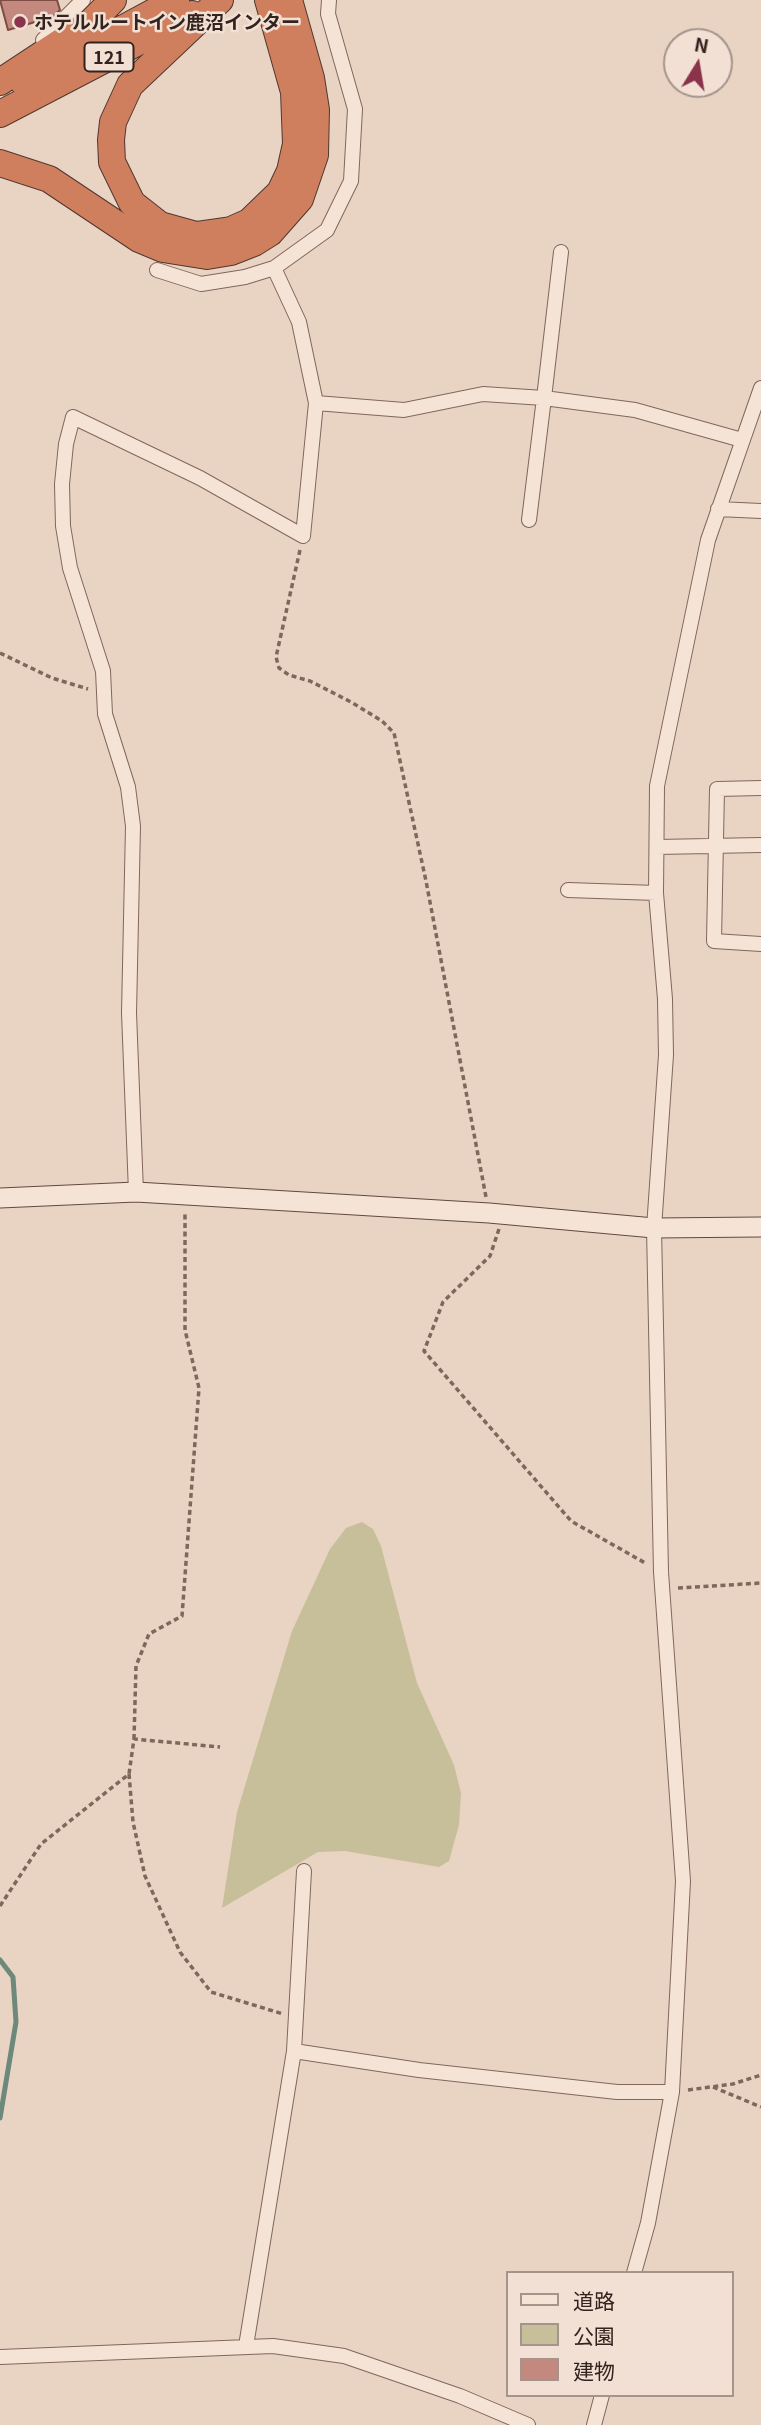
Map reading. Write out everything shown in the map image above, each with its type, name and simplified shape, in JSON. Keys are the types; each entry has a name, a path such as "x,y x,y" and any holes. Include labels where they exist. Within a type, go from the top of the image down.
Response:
{"highway":[{"path":"0,82 91,22 113,0"},
{"name":"121","path":"0,94 176,0"},
{"path":"219,0 130,85 113,122 112,162 121,185 132,203 146,216 176,232 213,234 249,222 265,210 280,192 290,171 296,145 297,120 280,4"},
{"name":"121","path":"0,114 219,0"},
{"path":"0,163 49,179 139,239 163,249 207,256 231,252 254,243 270,233 300,200 315,155 316,110 311,78 280,4"}],"street":[{"path":"0,67 51,34 83,0"},
{"path":"157,270 201,284 245,277 274,268 327,230 351,181 355,109 328,14 329,0"},
{"path":"529,520 561,253"},
{"path":"136,1192 129,1013 133,826 128,787 105,715 103,671 70,568 63,526 61,484 72,417 200,478 303,536 316,403 299,322 274,268"},
{"path":"636,2271 648,2222 672,2092 683,1881 661,1572 653,1228 666,1055 665,999 656,893 657,786 708,540 761,388"},
{"path":"316,403 404,410 483,394 544,398 635,410 742,440"},
{"path":"719,509 761,511"},
{"path":"761,788 717,789 714,941 761,944"},
{"path":"657,847 761,845"},
{"path":"568,890 656,893"},
{"path":"0,1198 136,1192 497,1213 653,1228 761,1227"},
{"path":"246,2346 248,2318 294,2051 304,1871"},
{"path":"294,2051 419,2070 617,2092 672,2092"},
{"path":"0,2357 273,2346 344,2356 460,2396 528,2425"},
{"path":"594,2425 601,2397"}],"path":[{"path":"303,536 276,657 279,668 289,676 310,681 351,702 382,721 394,733 497,1213 490,1256 443,1301 424,1351 571,1521 661,1572"},
{"path":"0,653 52,678 104,693"},
{"path":"185,1195 185,1330 199,1388 182,1616 149,1634 136,1666 134,1739 129,1774 133,1822 145,1876 180,1952 211,1992 296,2018"},
{"path":"662,1589 761,1583"},
{"path":"134,1739 220,1747"},
{"path":"0,1906 41,1844 129,1774"},
{"path":"672,2092 711,2087 761,2075"},
{"path":"711,2087 761,2107"}],"green space":[{"path":"362,1522 373,1529 381,1546 417,1683 454,1765 461,1793 459,1825 449,1861 439,1867 345,1851 318,1852 222,1908 237,1812 292,1631 330,1549 346,1528"}],"building":[{"name":"ホテルルートイン鹿沼インター","path":"0,0 57,0 60,10 52,17 8,30"}],"waterway":[{"path":"0,1960 13,1977 16,2022 0,2118"}],"place":[{"name":"ホテルルートイン鹿沼インター","path":"20,22"}]}
